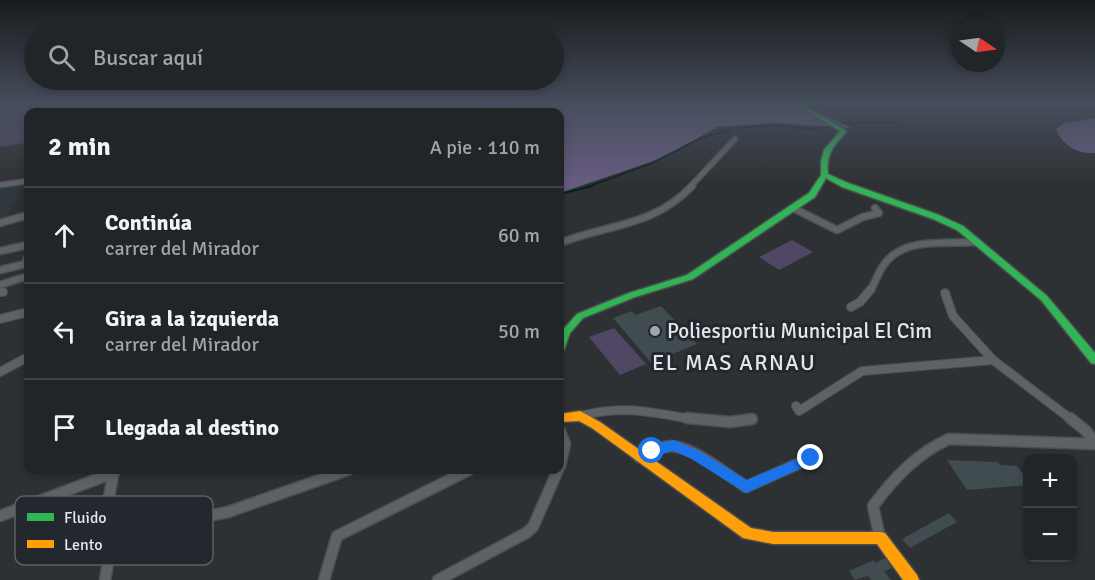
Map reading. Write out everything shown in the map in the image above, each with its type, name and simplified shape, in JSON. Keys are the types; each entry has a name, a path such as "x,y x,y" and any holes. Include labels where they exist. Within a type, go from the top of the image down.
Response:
{"street":[{"path":"564,337 580,316 632,295 690,277 812,195 825,175 824,160 831,145 843,130"},
{"path":"564,241 643,220 683,195 735,139"},
{"path":"825,175 845,185 936,217 960,228 1044,298 1095,360"},
{"path":"0,185 24,182"},
{"path":"793,207 837,230 863,217 879,213 875,208"},
{"path":"0,223 24,216"},
{"path":"851,307 863,302 887,261 895,253 936,243 976,242"},
{"path":"0,251 24,246"},
{"path":"0,270 24,264"},
{"path":"1,290 24,278"},
{"path":"945,293 953,316 993,360 1085,430 1095,443"},
{"path":"0,319 24,313"},
{"path":"0,372 24,359"},
{"path":"796,406 799,411 862,371 993,360"},
{"path":"564,418 580,416 598,409 618,408 644,409 698,421 734,424 752,419"},
{"path":"580,416 596,425 748,534 773,538 880,538"},
{"path":"564,438 566,441 564,456"},
{"path":"912,580 880,538 873,506 889,484 932,445 949,439 1095,443"},
{"path":"639,457 673,445 694,454 746,487 811,458"},
{"path":"51,496 106,474"},
{"path":"109,496 113,474"},
{"path":"213,515 228,512 337,474"},
{"path":"324,580 337,536 461,474"},
{"path":"438,580 526,533 533,527 556,474"},
{"path":"0,516 15,510"},
{"path":"105,580 108,565"}],"shaded area":[{"path":"0,130 24,130 24,143 0,147"},
{"path":"564,130 712,130 662,158 564,192"},
{"path":"1057,130 1095,130 1095,153 1071,148"},
{"path":"24,177 24,183 5,219 0,220 0,181"},
{"path":"792,240 813,252 779,270 759,257"},
{"path":"614,328 646,364 620,375 589,337"}],"building":[{"name":"Poliesportiu Municipal El Cim","path":"661,306 697,344 663,358 666,361 654,366 613,318 632,311 635,315"},
{"path":"947,460 997,462 1001,465 1017,466 1023,474 1023,485 967,490"},
{"path":"949,513 957,522 910,548 902,539"},
{"path":"885,558 892,568 884,571 891,580 871,580 868,576 855,580 849,571 874,560 875,563"}],"waterway":[{"path":"587,187 650,164 701,138 730,130"},
{"path":"564,193 592,186"}],"traffic: fast":[{"path":"564,337 580,316 632,295 690,277 812,195 825,175 828,150 844,131 842,130"},
{"path":"825,175 845,185 936,217 960,228 1044,298 1095,360"}],"traffic: slow":[{"path":"564,418 580,416 596,425 748,534 773,538 880,538 912,580"}],"place":[{"name":"Poliesportiu Municipal El Cim","path":"655,331"}],"district":[{"name":"EL MAS ARNAU","path":"734,362"}],"route":[{"path":"652,451 673,445 694,454 746,487 811,458"}]}
